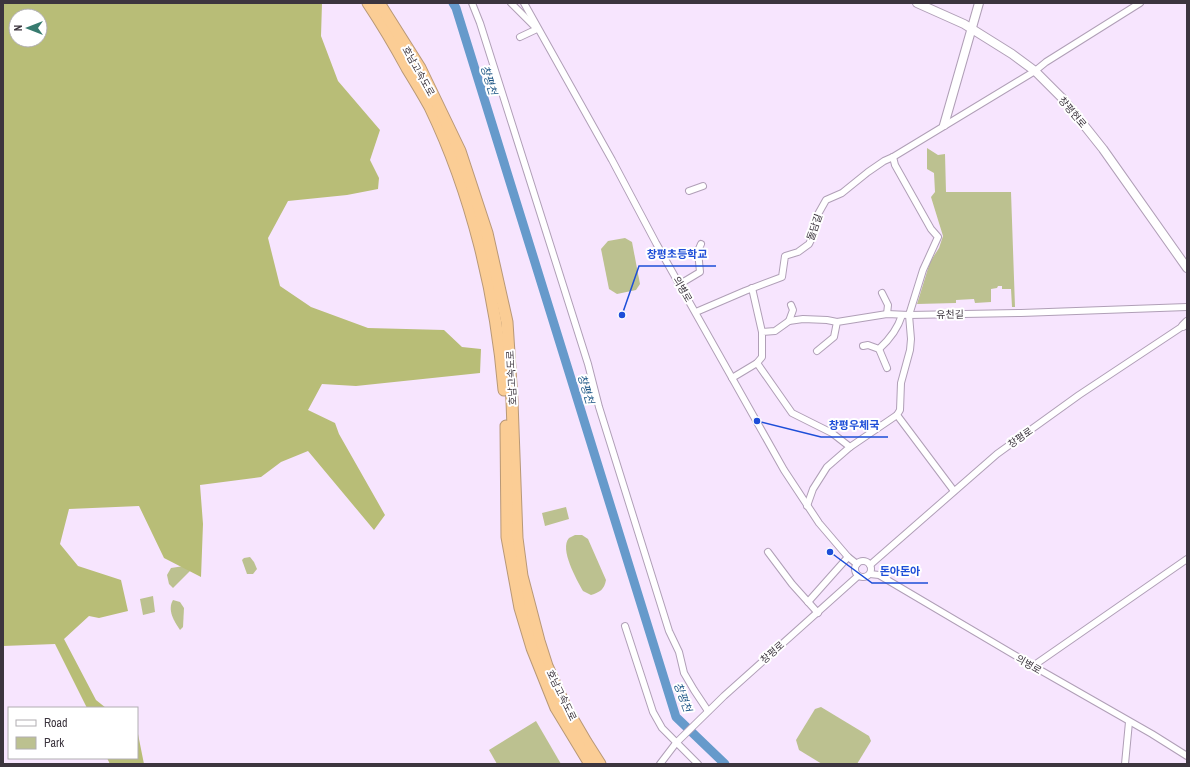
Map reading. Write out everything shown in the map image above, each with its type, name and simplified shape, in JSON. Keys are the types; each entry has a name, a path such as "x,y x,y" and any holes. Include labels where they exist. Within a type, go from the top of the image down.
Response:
{"highway":[{"name":"호남고속도로","path":"368,3 429,106 453,161 465,196 489,283 501,359 505,403 507,537 520,608 532,648 556,708 590,764"},
{"name":"호남고속도로","path":"379,3 420,68 460,151 487,233 507,322 512,401 517,538 522,576 539,642 547,666 565,706 600,764"}],"main road":[{"name":"창평현로","path":"917,3 964,24 1012,54 1035,71 1064,100 1103,149 1187,268"},
{"path":"944,125 979,3"}],"street":[{"path":"472,3 480,23 583,350 668,631 679,652 684,673 707,712"},
{"path":"511,3 538,30 520,37"},
{"name":"의병로","path":"524,3 612,160 656,243 784,470 819,523 857,564"},
{"path":"807,506 812,490 827,467 850,447 897,415 900,410 902,379 910,350 910,315 923,270 938,237 895,165 893,157 1035,71 1046,62 1140,3"},
{"name":"돌담길","path":"696,312 782,277 786,256 798,252 809,244 812,238 817,216 826,200 842,193 879,165 893,157"},
{"path":"689,191 703,186"},
{"path":"681,285 700,272 698,251 701,244"},
{"path":"732,378 757,363 762,356 762,332 752,288"},
{"path":"882,294 888,305 887,314"},
{"path":"762,332 775,331 789,321 793,310 791,305"},
{"name":"유천길","path":"789,321 803,319 837,322 887,314 1021,314 1187,307"},
{"path":"878,349 890,338 902,315"},
{"path":"817,351 834,337 837,322"},
{"name":"창평로","path":"870,565 997,454 1079,395 1186,324"},
{"path":"863,346 868,345 878,349 887,368"},
{"path":"757,363 792,413 832,433 850,447"},
{"path":"897,415 954,492"},
{"path":"768,552 792,584 818,613"},
{"path":"808,602 848,556"},
{"path":"1033,666 1187,559"},
{"path":"865,561 870,565 870,574 866,577 858,576 855,571 857,564 865,561"},
{"name":"의병로","path":"870,574 879,575 1129,722 1152,734 1187,756"},
{"name":"창평로","path":"660,764 676,743 707,712 858,576"},
{"path":"625,626 653,712 662,728 698,764"},
{"path":"1125,764 1129,722"}],"green space":[{"path":"3,3 322,3 321,36 338,81 380,130 370,160 379,178 378,189 347,195 288,201 268,238 280,286 311,307 368,328 444,330 462,347 481,349 480,373 356,386 322,384 308,410 335,423 339,434 385,515 374,530 308,451 281,462 261,477 200,485 203,524 201,577 164,558 139,506 69,509 60,544 78,566 121,580 128,611 99,618 89,616 64,639 96,700 105,707 86,707 55,644 3,646"},
{"path":"927,148 938,155 945,154 946,192 1011,192 1015,307 1012,307 1011,289 1002,289 1002,286 991,289 991,302 975,303 974,299 956,300 956,303 917,304 930,262 939,248 943,236 931,197 935,192 934,173 927,169"},
{"path":"625,238 632,242 640,284 636,290 617,294 609,289 601,249 608,241"},
{"path":"566,507 569,519 545,526 542,513"},
{"path":"575,535 582,535 588,539 606,580 601,590 591,595 583,591 567,557 566,543 569,538"},
{"path":"250,557 257,569 253,574 247,574 242,560"},
{"path":"184,566 191,570 173,588 169,584 167,575 171,568"},
{"path":"153,596 155,612 143,615 140,599"},
{"path":"173,600 180,602 184,608 183,627 180,630 171,612 171,604"},
{"path":"821,707 869,736 871,741 857,764 822,764 799,750 796,740 815,709"},
{"path":"536,721 561,764 497,764 489,750"},
{"path":"138,734 144,764 110,764 108,759 138,759"}],"waterway":[{"name":"창평천","path":"453,3 456,8 676,717 725,764"}],"place":[{"name":"창평초등학교","path":"622,315"},
{"name":"창평우체국","path":"757,421"},
{"name":"돈아돈아","path":"830,552"}]}
